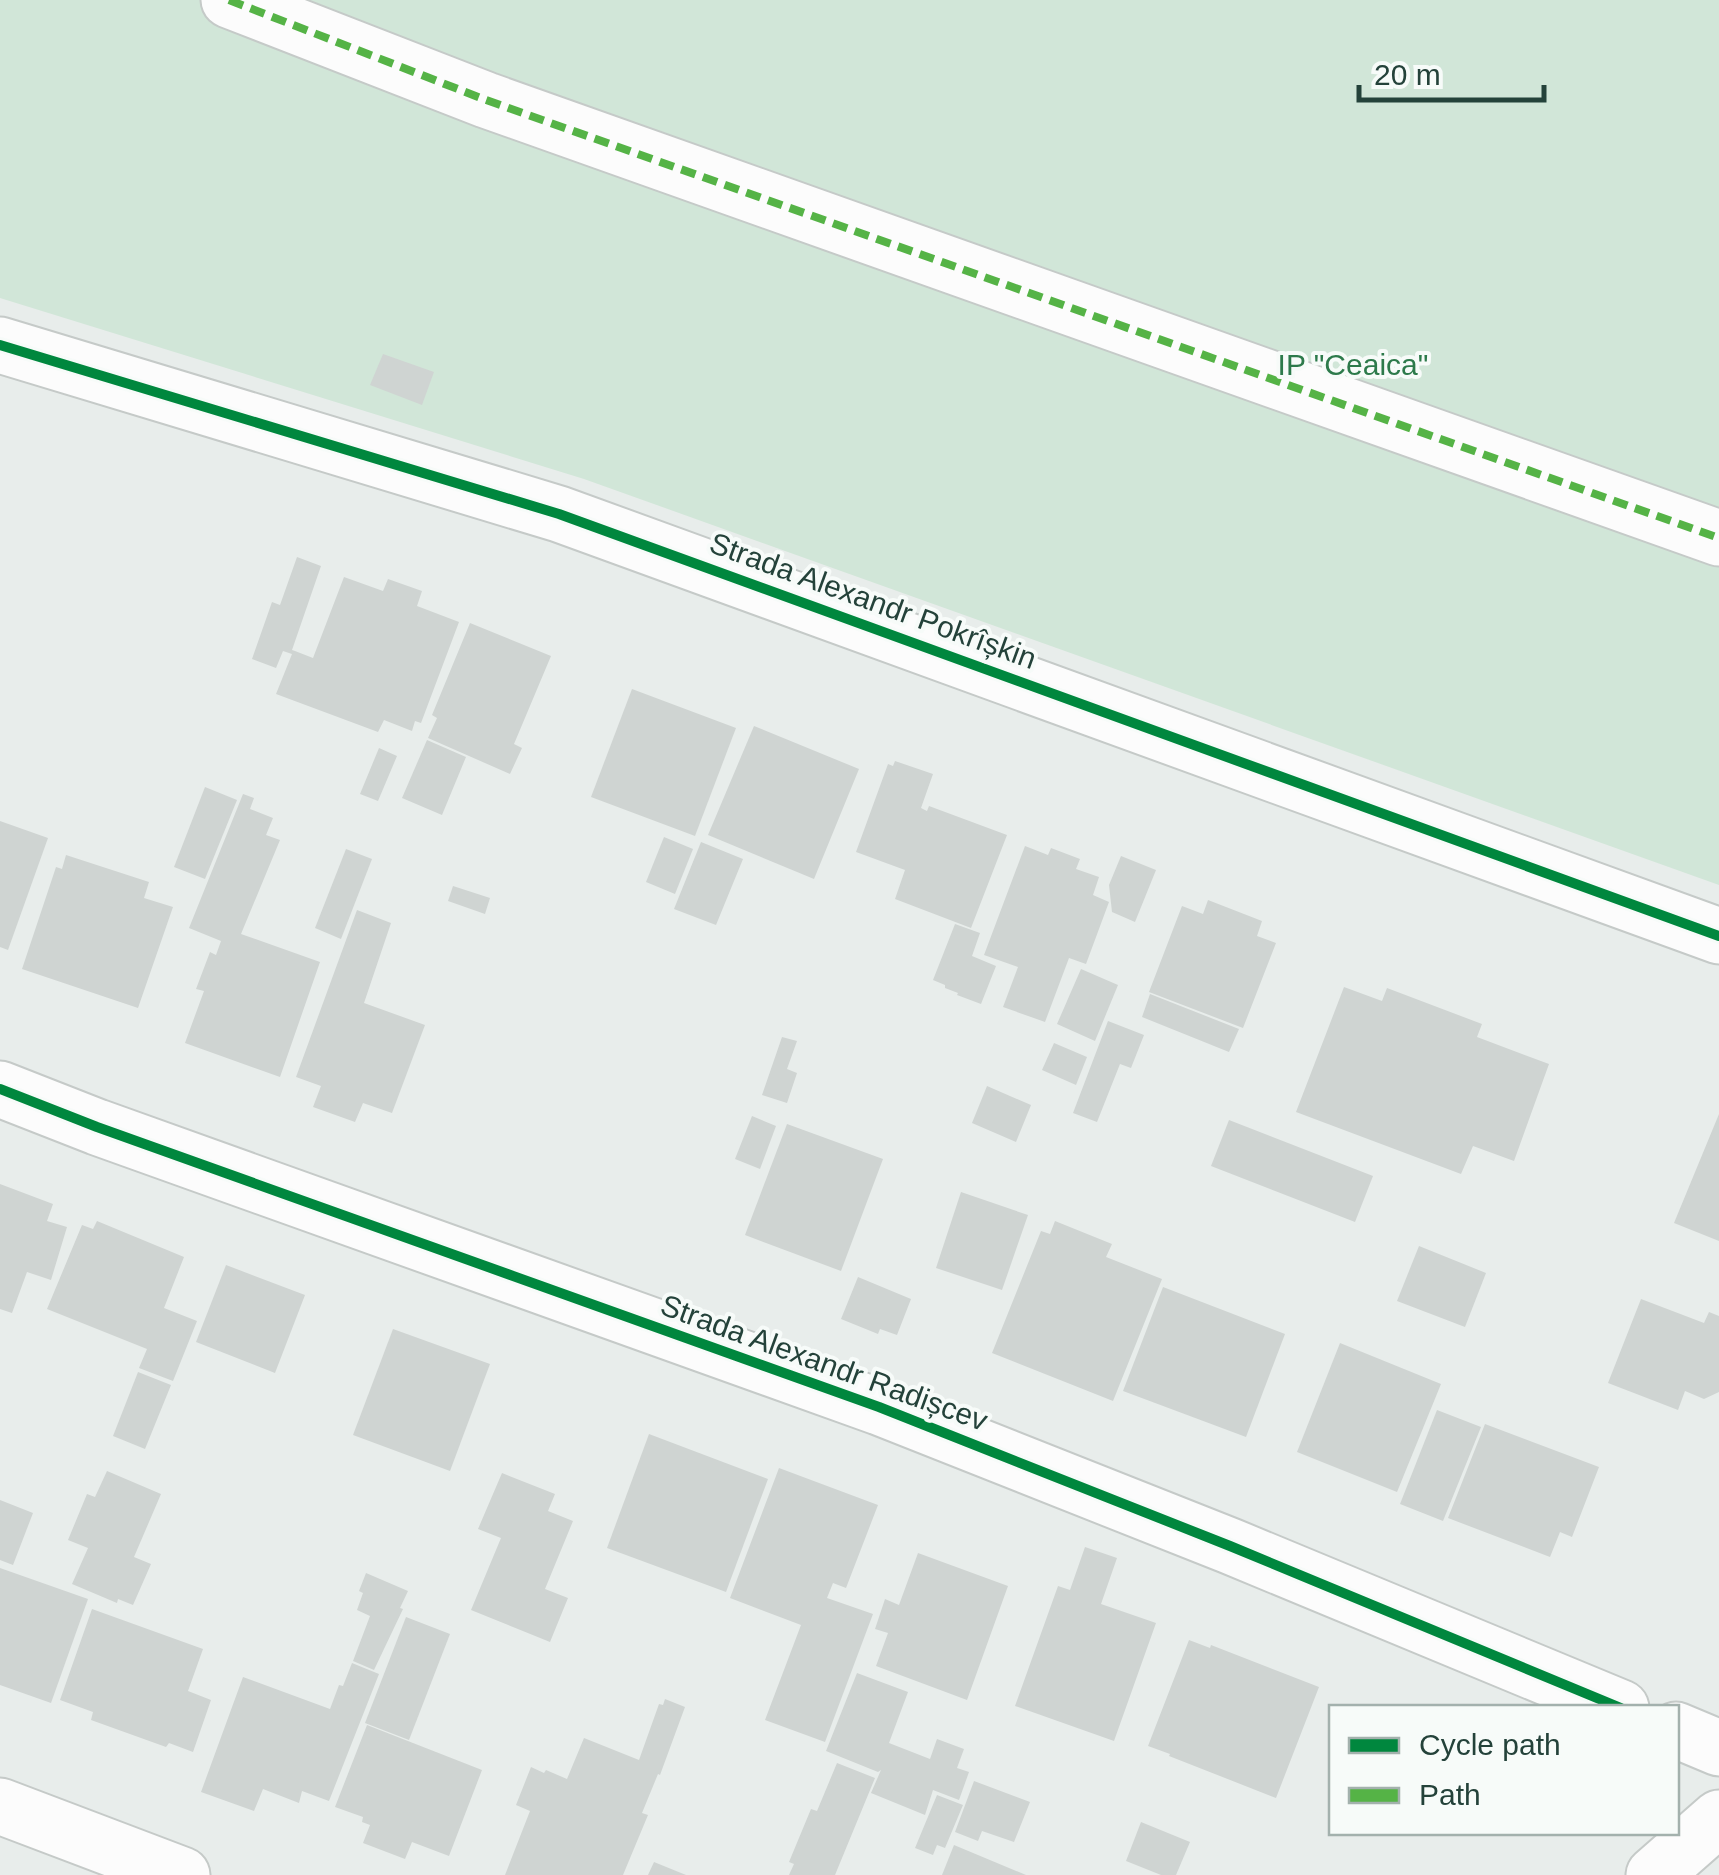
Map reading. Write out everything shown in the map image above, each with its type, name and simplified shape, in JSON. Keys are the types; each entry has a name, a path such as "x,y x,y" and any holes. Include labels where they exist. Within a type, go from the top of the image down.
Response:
{"street":[{"path":"228,0 486,100 1719,538"},
{"name":"Strada Alexandr Pokrîșkin","path":"0,345 559,514 1719,936"},
{"name":"Strada Alexandr Radișcev","path":"0,1089 879,1407 1230,1546 1614,1705"},
{"path":"1679,1731 1719,1748"},
{"path":"0,1806 182,1875"},
{"path":"1654,1875 1719,1818"}],"green space":[{"name":"IP \"Ceaica\"","path":"0,0 1719,0 1719,885 584,479 0,298"}],"building":[{"path":"383,354 434,372 422,405 370,385"},
{"path":"297,557 321,566 292,650 313,658 344,577 383,591 388,579 422,591 417,606 459,622 421,723 415,721 412,731 384,720 378,732 276,694 292,654 283,651 276,668 252,659 272,602 280,605"},
{"path":"470,623 551,656 514,744 522,748 510,774 428,738 437,718 432,715"},
{"path":"632,689 736,728 695,836 591,797"},
{"path":"754,726 859,769 814,879 708,835"},
{"path":"427,740 466,757 442,815 402,798"},
{"path":"379,748 397,756 378,801 360,794"},
{"path":"895,761 933,774 921,808 927,811 929,806 1007,835 971,928 895,899 905,870 856,852 888,764 893,766"},
{"path":"205,787 237,800 205,879 174,867"},
{"path":"243,794 254,798 250,809 273,818 266,835 280,840 241,934 320,962 280,1077 185,1043 204,991 196,989 210,952 216,955 221,941 189,928"},
{"path":"0,821 48,838 8,950 0,947"},
{"path":"664,837 693,849 675,894 646,882"},
{"path":"701,842 743,859 716,925 674,909"},
{"path":"1025,846 1048,855 1051,848 1080,859 1076,869 1099,877 1093,895 1109,902 1086,964 1069,958 1045,1022 1003,1007 1018,967 984,955"},
{"path":"346,849 372,859 341,939 315,928"},
{"path":"66,855 149,882 144,898 173,907 138,1008 22,969 56,867 62,869"},
{"path":"1121,856 1156,870 1135,922 1112,912 1109,885"},
{"path":"453,886 490,898 485,914 448,901"},
{"path":"1208,900 1262,921 1257,936 1276,943 1243,1028 1149,992 1182,906 1203,914"},
{"path":"357,910 391,923 364,1003 425,1025 392,1113 363,1103 355,1122 313,1107 321,1086 296,1077"},
{"path":"955,924 980,933 972,956 996,966 981,1004 933,980"},
{"path":"1081,969 1118,985 1095,1041 1057,1024"},
{"path":"1344,987 1382,1001 1387,988 1482,1024 1477,1037 1549,1064 1514,1161 1473,1146 1461,1174 1296,1112"},
{"path":"1150,994 1239,1029 1229,1052 1142,1017"},
{"path":"1108,1021 1144,1035 1131,1068 1120,1064 1097,1122 1073,1113"},
{"path":"782,1037 797,1041 787,1069 797,1073 787,1103 762,1095"},
{"path":"1054,1043 1087,1057 1076,1085 1042,1070"},
{"path":"987,1086 1031,1105 1016,1142 972,1123"},
{"path":"1719,1114 1719,1241 1674,1223"},
{"path":"752,1116 776,1126 760,1169 735,1159"},
{"path":"1229,1120 1373,1176 1355,1222 1211,1166"},
{"path":"787,1124 883,1159 841,1271 745,1235"},
{"path":"0,1184 53,1204 47,1221 67,1227 51,1280 27,1272 12,1313 0,1309"},
{"path":"961,1192 1028,1215 1002,1290 936,1268"},
{"path":"97,1221 184,1257 164,1308 197,1321 173,1381 139,1368 147,1349 47,1309 82,1225 93,1229"},
{"path":"1055,1221 1112,1244 1106,1257 1162,1279 1113,1401 992,1353 1041,1231 1050,1234"},
{"path":"1419,1246 1486,1273 1465,1327 1397,1301"},
{"path":"226,1265 305,1295 275,1373 196,1342"},
{"path":"858,1277 911,1299 897,1335 880,1329 878,1334 841,1319"},
{"path":"1163,1287 1285,1334 1246,1437 1123,1391"},
{"path":"1641,1299 1704,1323 1709,1312 1719,1316 1719,1392 1704,1399 1685,1391 1678,1410 1608,1383"},
{"path":"393,1329 490,1364 450,1471 353,1435"},
{"path":"1340,1343 1441,1384 1397,1492 1297,1452"},
{"path":"138,1372 171,1385 145,1449 113,1436"},
{"path":"1437,1410 1481,1427 1443,1521 1400,1504"},
{"path":"1485,1424 1599,1467 1572,1537 1560,1532 1550,1557 1448,1518"},
{"path":"649,1434 768,1479 726,1592 607,1548"},
{"path":"779,1468 878,1505 846,1588 833,1583 827,1598 873,1614 825,1742 765,1720 801,1625 730,1598"},
{"path":"107,1471 161,1494 134,1557 151,1564 133,1605 118,1599 117,1603 72,1584 88,1548 68,1540 87,1494 95,1497"},
{"path":"502,1473 555,1494 548,1511 573,1521 545,1589 568,1598 550,1642 471,1610 501,1538 478,1529"},
{"path":"0,1500 33,1513 13,1565 0,1560"},
{"path":"1085,1547 1117,1558 1101,1604 1156,1623 1114,1741 1015,1706 1058,1586 1070,1590"},
{"path":"918,1553 1008,1586 967,1700 876,1666 888,1633 875,1629 885,1599 899,1605"},
{"path":"0,1568 88,1599 51,1703 0,1685"},
{"path":"366,1573 408,1591 374,1670 353,1661 370,1616 357,1610"},
{"path":"92,1609 203,1649 188,1691 211,1700 193,1752 169,1743 166,1747 91,1720 93,1712 60,1700"},
{"path":"406,1617 450,1634 409,1740 365,1723"},
{"path":"1189,1640 1319,1687 1276,1798 1148,1746"},
{"path":"352,1663 379,1674 329,1801 302,1791 299,1803 263,1789 254,1811 201,1792 243,1677 330,1709"},
{"path":"857,1673 908,1692 889,1743 930,1759 937,1739 964,1749 957,1768 969,1772 959,1800 933,1790 925,1815 871,1793 881,1770 826,1751"},
{"path":"665,1699 685,1707 642,1813 648,1815 623,1875 505,1875 530,1811 516,1805 531,1767 567,1779 584,1738 639,1760 659,1704 663,1705"},
{"path":"367,1725 482,1770 449,1856 412,1842 405,1859 363,1843 370,1825 362,1822 363,1817 335,1807"},
{"path":"837,1763 875,1778 835,1875 789,1875 794,1864 789,1862 811,1809 817,1811"},
{"path":"974,1781 1030,1802 1014,1842 982,1831 978,1841 955,1832"},
{"path":"937,1795 963,1805 945,1848 937,1845 933,1855 915,1848"},
{"path":"1141,1822 1190,1842 1176,1875 1161,1875 1126,1861"},
{"path":"954,1845 1026,1875 942,1875"},
{"path":"654,1862 686,1875 648,1875"}],"marked path":[{"path":"229,0 486,100 1719,538"}],"cycle path":[{"path":"0,345 559,514 1719,936"},
{"path":"0,1089 879,1407 1230,1546 1614,1705"}]}
